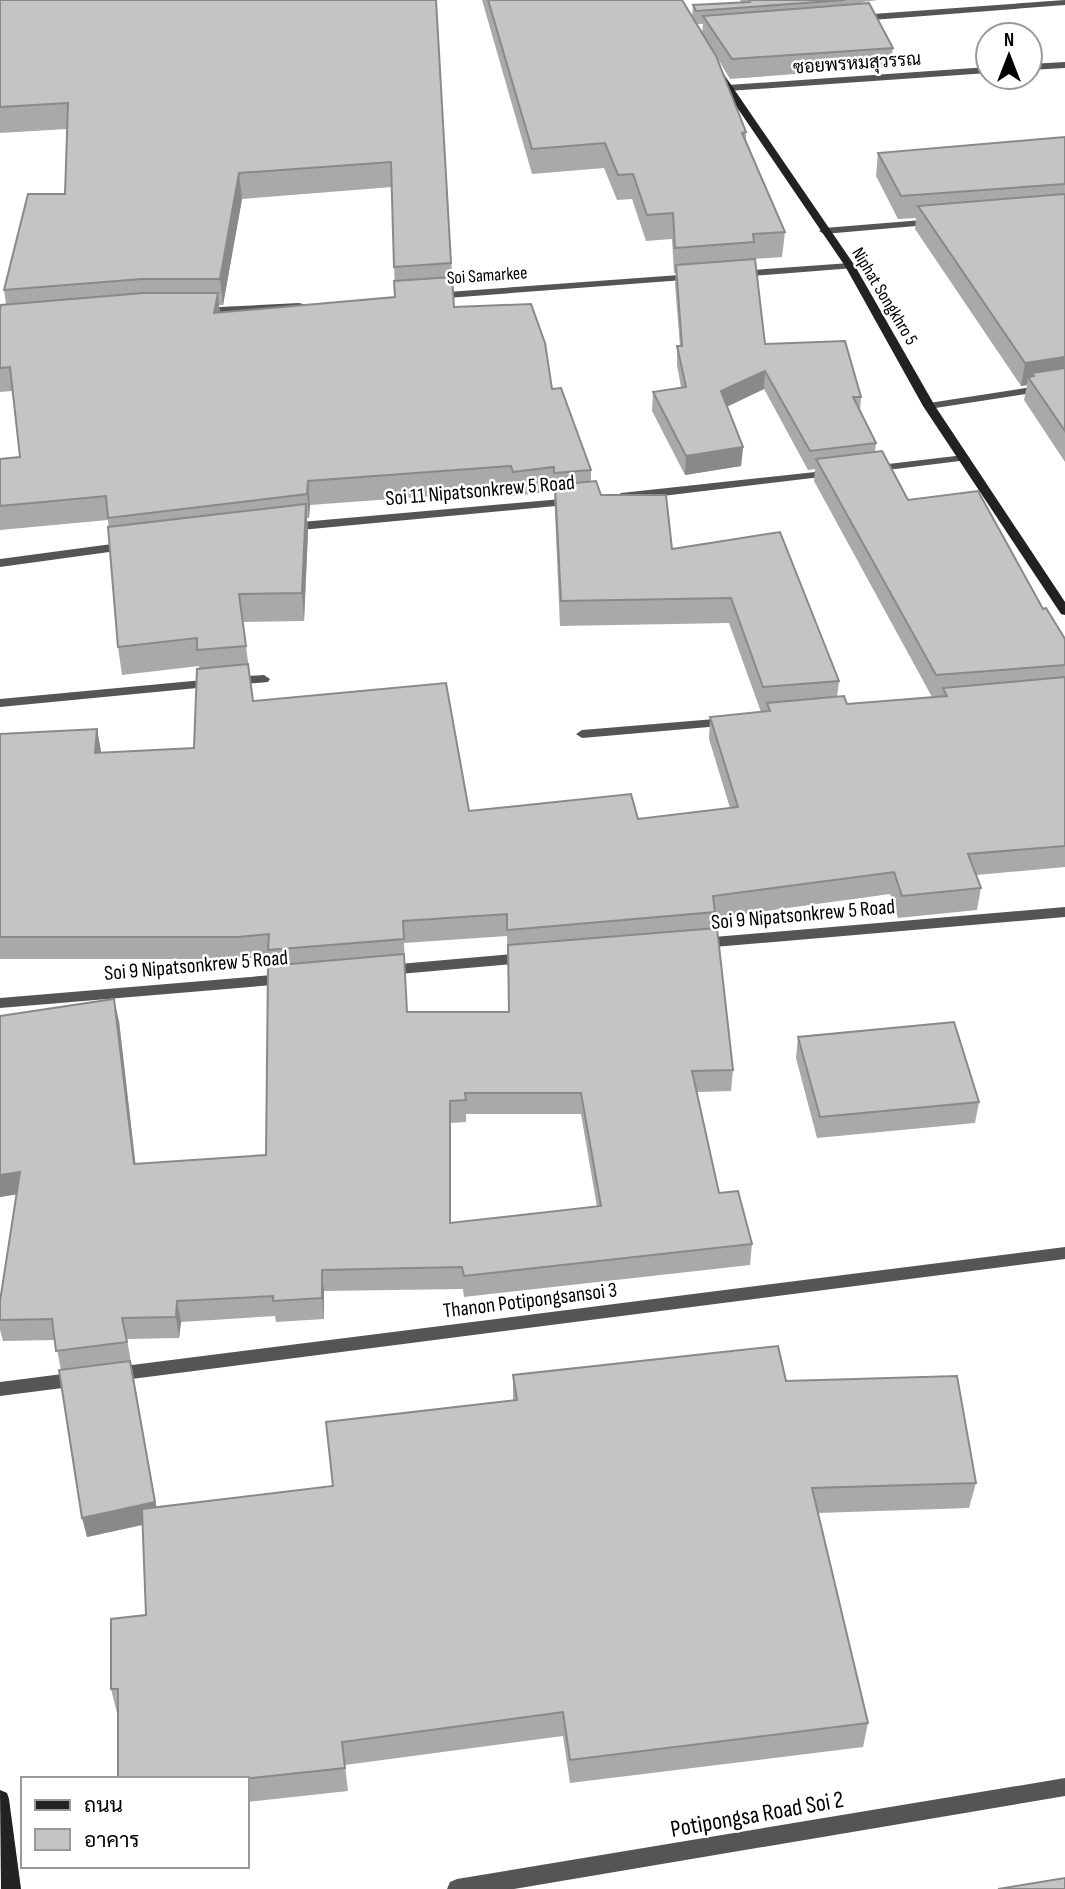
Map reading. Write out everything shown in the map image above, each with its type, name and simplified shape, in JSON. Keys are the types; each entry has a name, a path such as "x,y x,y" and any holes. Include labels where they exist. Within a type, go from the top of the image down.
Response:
{"street":[{"path":"845,19 1065,2"},
{"name":"Niphat Songkhro 5","path":"714,65 850,266 929,406 1065,611"},
{"path":"1044,66 1065,65"},
{"name":"ซอยพรหมสุวรรณ","path":"728,88 974,71"},
{"path":"824,231 945,221"},
{"path":"727,275 850,266"},
{"name":"Soi Samarkee","path":"426,297 700,277"},
{"path":"184,311 317,304"},
{"path":"929,406 1065,385"},
{"path":"857,470 964,458"},
{"name":"Soi 11 Nipatsonkrew 5 Road","path":"602,499 844,472"},
{"name":"Soi 11 Nipatsonkrew 5 Road","path":"278,528 589,500"},
{"path":"0,563 145,544"},
{"path":"0,703 264,679"},
{"path":"582,734 748,720"},
{"name":"Soi 9 Nipatsonkrew 5 Road","path":"692,944 1065,912"},
{"path":"373,971 539,957"},
{"name":"Soi 9 Nipatsonkrew 5 Road","path":"0,1003 304,977"},
{"name":"Thanon Potipongsansoi 3","path":"0,1389 1065,1253"},
{"name":"Potipongsa Road Soi 2","path":"457,1889 1065,1787"},
{"path":"0,1799 11,1889"}],"building":[{"path":"0,0 436,0 451,263 394,267 391,162 239,173 220,279 142,279 4,290 28,194 65,194 68,103 0,107"},
{"path":"488,0 682,0 716,56 746,132 742,133 785,232 753,234 754,242 675,248 673,213 647,215 633,174 618,175 605,143 532,149"},
{"path":"749,0 845,0 696,11 693,5 750,2"},
{"path":"869,3 893,48 732,59 703,16"},
{"path":"1065,137 1065,184 901,196 878,153"},
{"path":"1065,194 1065,357 1025,363 918,206"},
{"path":"755,259 765,344 845,341 861,397 853,397 876,443 810,451 765,371 721,391 743,447 686,456 653,392 686,387 677,346 682,346 676,265"},
{"path":"452,277 454,307 531,304 545,343 552,389 561,388 591,470 554,473 554,467 513,472 511,466 308,481 307,494 108,518 106,496 0,506 0,459 20,457 10,367 0,368 1,305 143,293 218,293 214,313 395,297 394,281"},
{"path":"1065,368 1065,431 1028,377 1034,376 1032,373"},
{"path":"882,451 908,500 978,491 1043,609 1046,608 1065,639 1065,665 936,675 816,459"},
{"path":"596,481 601,495 666,495 672,549 780,532 839,681 763,687 731,598 561,601 555,485"},
{"path":"306,504 302,593 239,594 246,646 197,650 197,638 118,647 108,527"},
{"path":"248,664 253,701 446,683 469,811 631,794 638,819 738,807 710,717 770,711 767,703 844,696 847,704 947,696 943,688 1065,677 1065,846 968,854 981,888 902,896 894,872 713,896 715,912 507,930 507,914 403,921 404,939 268,950 269,934 238,937 0,937 0,734 97,729 95,753 194,748 197,669"},
{"path":"717,928 733,1070 692,1071 719,1193 738,1191 752,1244 464,1276 462,1267 322,1270 322,1298 273,1301 273,1296 177,1301 176,1317 122,1318 127,1342 56,1351 52,1319 0,1320 0,1301 20,1172 0,1175 0,1016 114,999 134,1164 266,1155 268,966 404,954 407,1012 509,1012 508,945","holes":["465,1093 581,1093 601,1206 450,1223 450,1101 466,1100"]},
{"path":"954,1022 979,1102 820,1117 798,1037"},
{"path":"778,1346 786,1381 957,1376 976,1483 812,1488 868,1723 570,1760 563,1712 342,1742 345,1768 248,1778 118,1777 118,1689 111,1689 111,1619 146,1615 142,1509 333,1486 326,1422 517,1400 513,1375"},
{"path":"130,1361 155,1502 82,1518 59,1370"},
{"path":"1065,1878 1065,1889 998,1889"}]}
